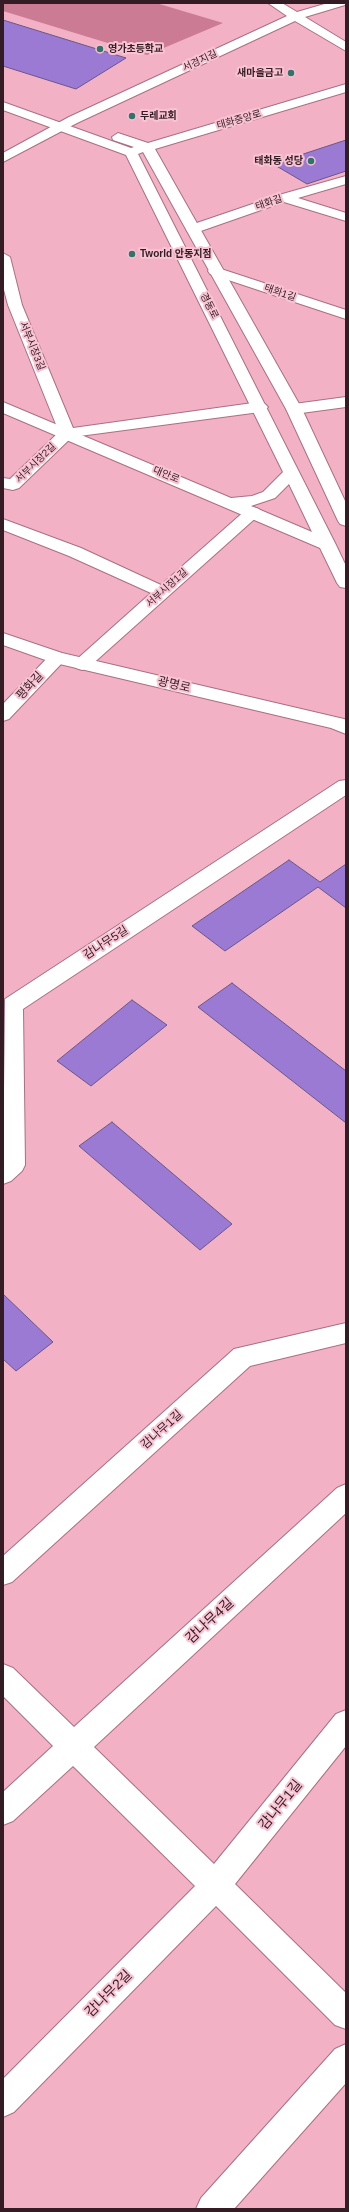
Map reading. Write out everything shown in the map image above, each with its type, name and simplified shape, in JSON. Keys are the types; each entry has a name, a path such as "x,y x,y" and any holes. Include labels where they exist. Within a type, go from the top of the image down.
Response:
{"street":[{"path":"274,3 346,46"},
{"name":"서경지길","path":"3,158 67,123 296,16 341,3"},
{"name":"태화중앙로","path":"132,152 346,88"},
{"path":"3,95 132,152"},
{"path":"3,106 147,147"},
{"name":"경동로","path":"147,147 215,271 294,409 346,521"},
{"name":"경동로","path":"132,152 260,407 346,583"},
{"name":"태화길","path":"193,229 284,198 346,180"},
{"path":"284,198 346,217"},
{"name":"서부시장3길","path":"3,257 9,302 67,433"},
{"name":"태화1길","path":"215,271 346,316"},
{"path":"294,409 346,402"},
{"name":"대안로","path":"3,407 253,512 328,546"},
{"path":"67,433 260,407"},
{"name":"서부시장2길","path":"3,484 13,485 67,433"},
{"path":"231,503 255,501 269,495 292,472"},
{"name":"서부시장1길","path":"82,664 253,512"},
{"path":"3,524 75,552 163,592"},
{"name":"광명로","path":"3,639 57,658 337,723 346,728"},
{"name":"평화길","path":"3,715 57,658"},
{"name":"감나무5길","path":"3,1175 14,1165 8,1004 346,786"},
{"name":"감나무1길","path":"3,1573 244,1358 346,1333"},
{"name":"감나무4길","path":"74,1746 346,1496"},
{"path":"3,1677 346,2014"},
{"name":"감나무1길","path":"216,1886 346,1724"},
{"path":"3,1811 74,1746"},
{"name":"감나무2길","path":"3,2101 216,1886"},
{"path":"212,2209 346,2060"}],"shaded area":[{"path":"3,3 156,3 223,23 147,55 3,11"}],"building":[{"path":"3,20 126,58 76,89 3,66"},
{"name":"태화동 성당","path":"346,140 346,171 307,184 273,164"},
{"path":"289,860 320,882 346,864 346,908 318,887 225,951 192,926"},
{"path":"232,983 346,1071 346,1123 198,1007"},
{"path":"132,1000 167,1025 91,1086 57,1061"},
{"path":"112,1122 232,1224 200,1250 79,1146"},
{"path":"3,1294 53,1342 16,1371 3,1359"}],"place":[{"name":"영가초등학교","path":"100,49"},
{"name":"새마을금고","path":"291,73"},
{"name":"두레교회","path":"132,116"},
{"name":"태화동 성당","path":"311,161"},
{"name":"Tworld 안동지점","path":"132,254"}]}
